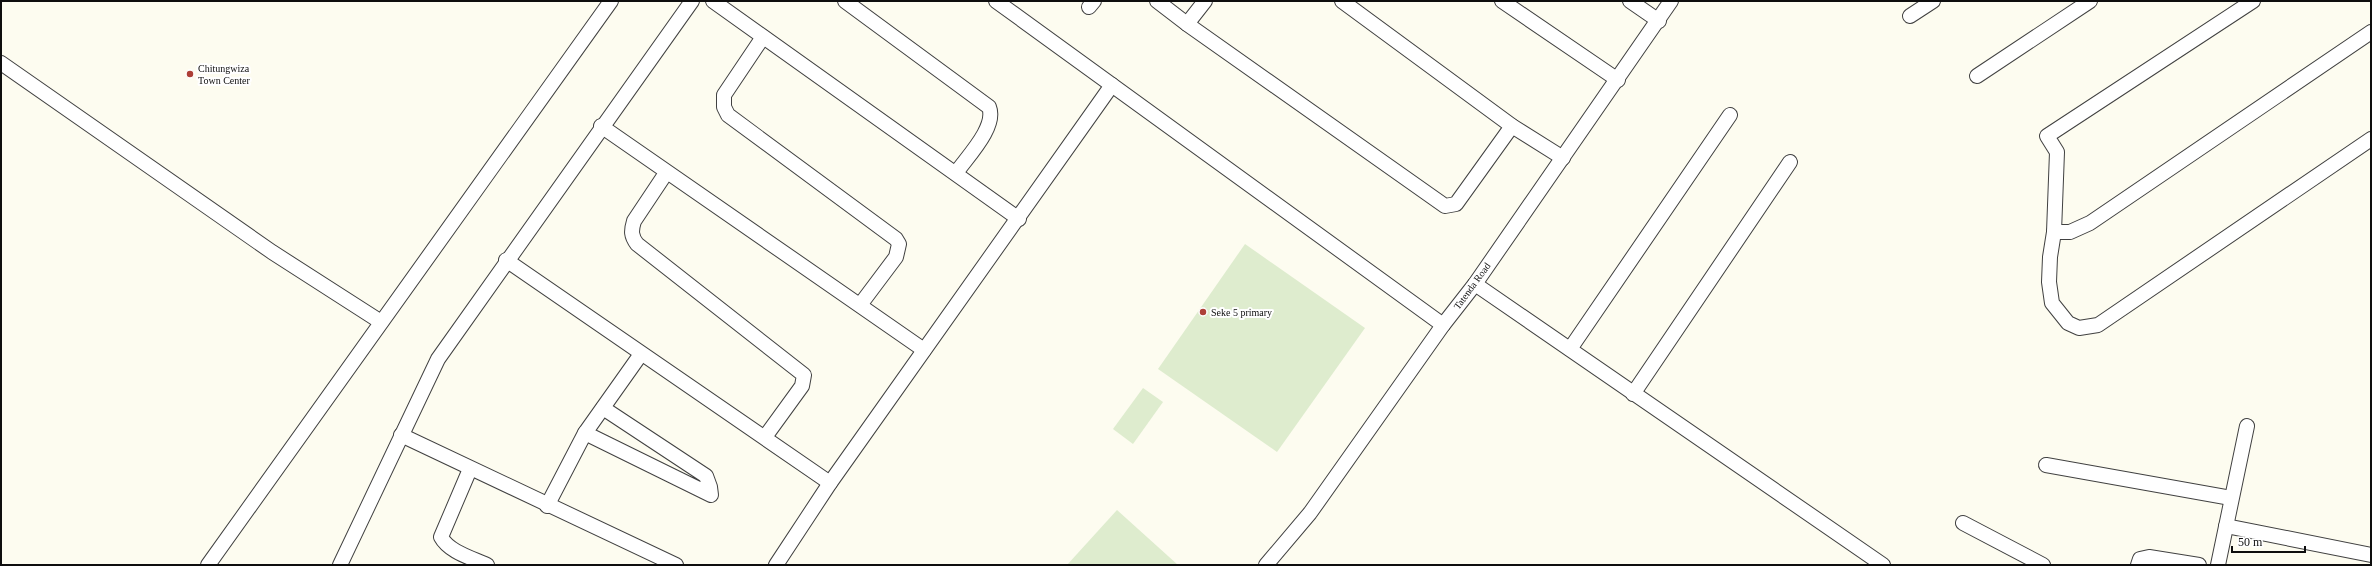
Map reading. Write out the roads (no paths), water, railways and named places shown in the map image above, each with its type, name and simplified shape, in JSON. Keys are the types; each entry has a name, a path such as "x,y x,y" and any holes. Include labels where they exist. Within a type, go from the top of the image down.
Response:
{"street":[{"path":"208,565 611,1"},
{"path":"340,565 438,359 601,126 692,1"},
{"path":"713,1 1019,219"},
{"path":"845,1 989,106 992,113 990,126 956,173"},
{"path":"1157,1 1187,24 1445,206 1456,204 1512,126"},
{"path":"1187,24 1205,1"},
{"path":"1502,1 1618,80"},
{"path":"1630,1 1659,21"},
{"name":"Tatenda Road","path":"1266,565 1310,513 1443,325 1475,284 1659,21 1671,1"},
{"path":"1910,16 1933,1"},
{"path":"1977,76 2090,1"},
{"path":"2253,1 2046,136 2057,152 2054,232 2048,282 2052,303 2068,323 2079,328 2098,325 2371,139"},
{"path":"998,2 1443,325"},
{"path":"1352,4 1512,126 1563,158"},
{"path":"2054,232 2070,232 2090,223 2371,32"},
{"path":"763,37 724,95 724,107 728,115 896,239 899,244 896,257 860,305"},
{"path":"1,63 272,252 381,322"},
{"path":"776,565 830,483 1019,219 1112,85"},
{"path":"1570,349 1730,115"},
{"path":"601,126 666,173 924,350"},
{"path":"1633,394 1790,162"},
{"path":"666,173 634,221 631,230 632,238 637,244 804,375 802,386 765,437"},
{"path":"506,260 830,483"},
{"path":"1475,284 1883,565"},
{"path":"547,506 585,433 641,354"},
{"path":"585,433 710,495 710,487 706,476 603,408"},
{"path":"2218,565 2247,426"},
{"path":"401,435 547,506 676,565"},
{"path":"2046,465 2231,498"},
{"path":"470,469 441,537 445,544 452,549 487,565"},
{"path":"1963,523 2044,565"},
{"path":"2226,526 2371,554"},
{"path":"2138,565 2140,559 2149,557 2199,565"}],"place":[{"name":"Chitungwiza Town Center","path":"190,74"},
{"name":"Seke 5 primary","path":"1203,312"}]}
